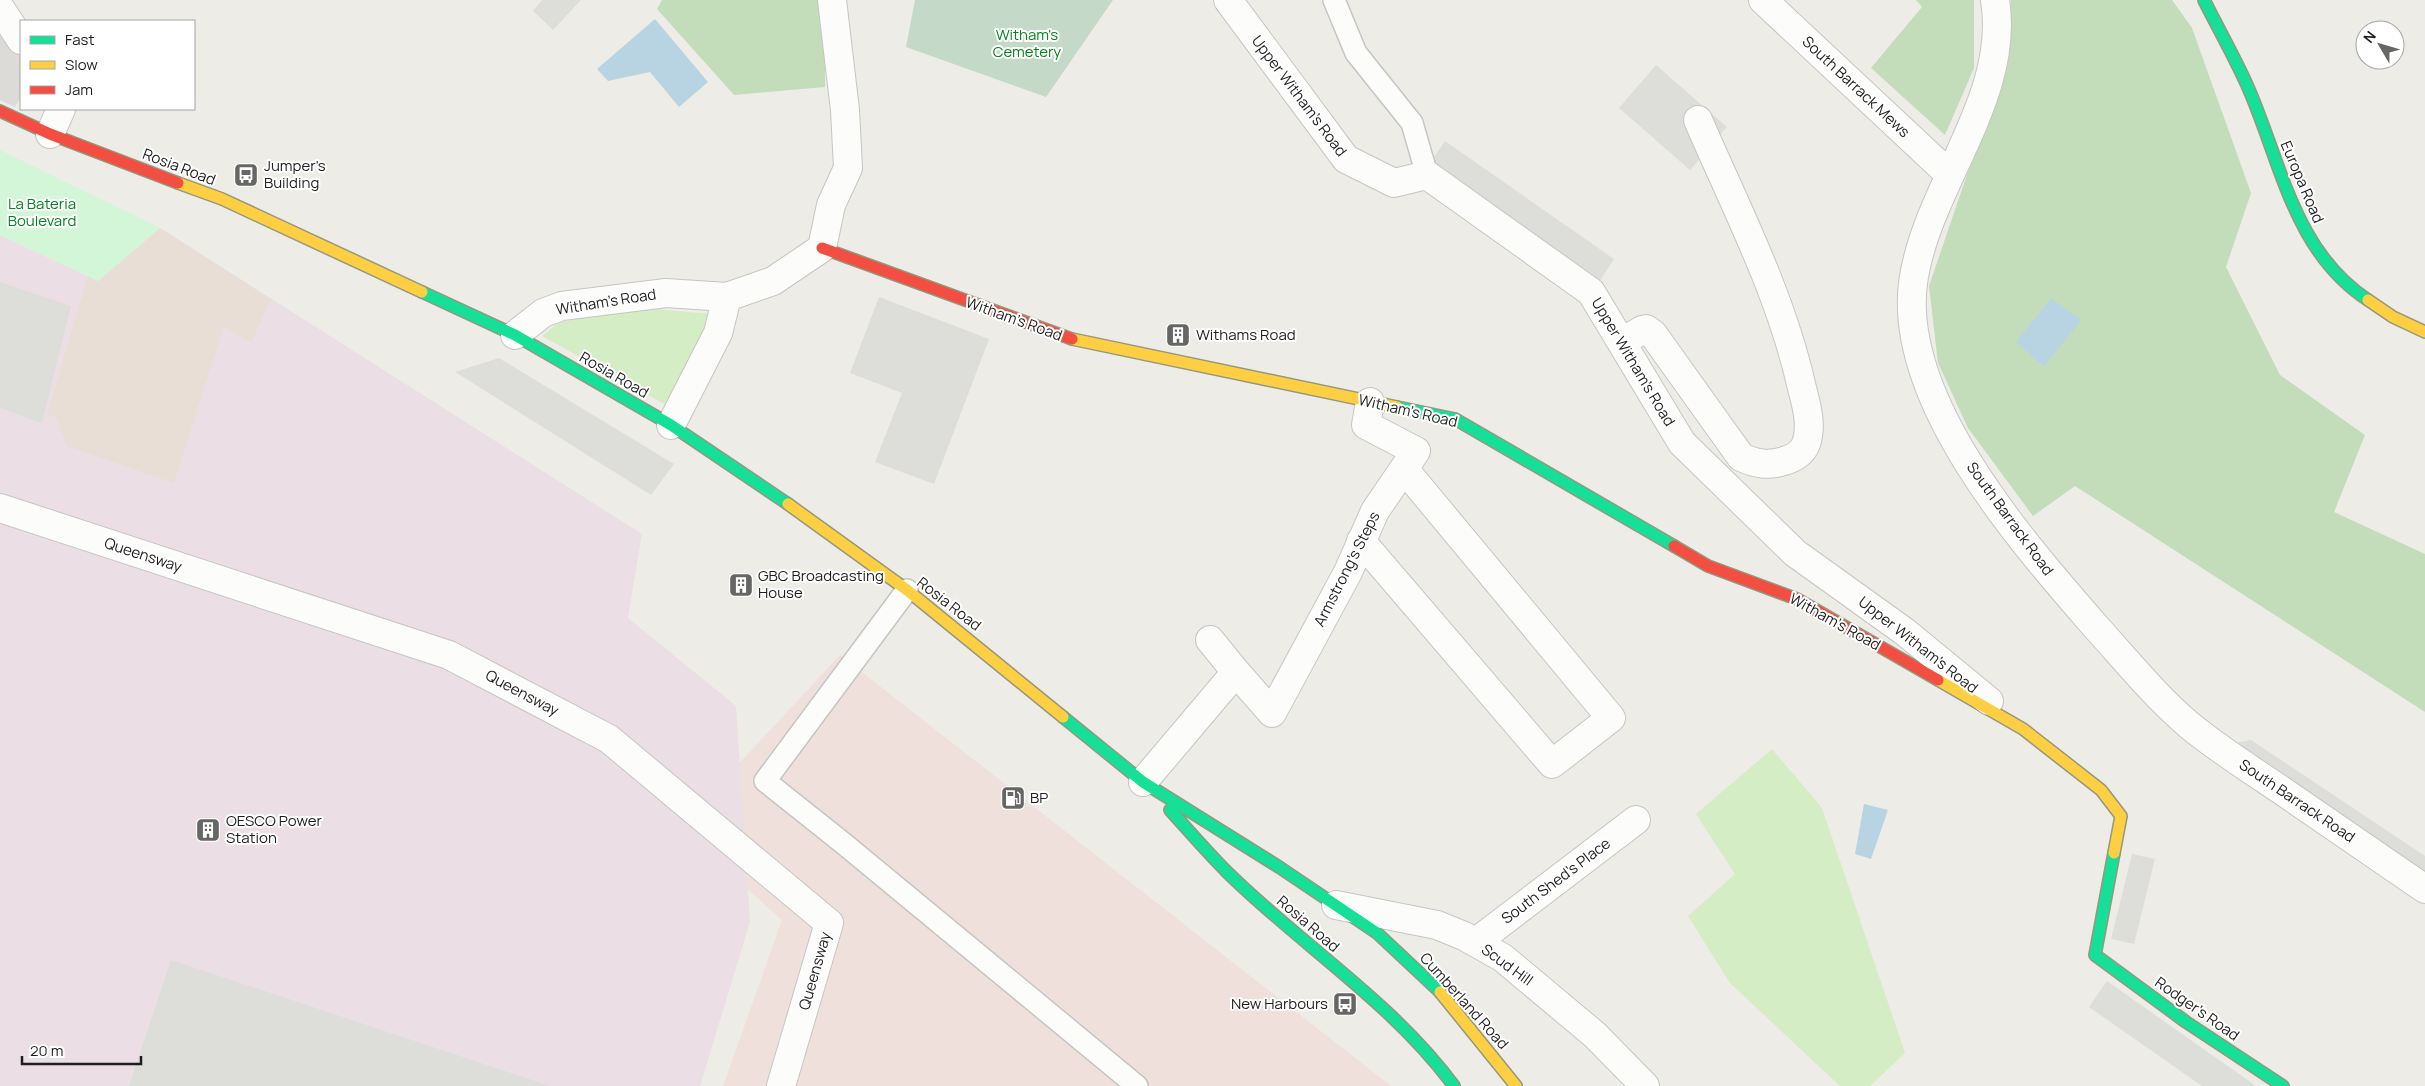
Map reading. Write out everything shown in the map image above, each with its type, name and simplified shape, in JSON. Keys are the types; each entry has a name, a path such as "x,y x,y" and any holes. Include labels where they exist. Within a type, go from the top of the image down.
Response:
{"main road":[{"name":"Europa Road","path":"2204,0 2247,85 2299,222 2324,260 2349,288 2393,317 2425,332"},
{"name":"Rosia Road","path":"0,111 50,134 222,199 515,335 671,425 809,518 907,590 1143,782 1336,905"},
{"name":"Witham's Road","path":"822,248 1064,337 1455,419 1708,566 1797,599 2023,729 2101,790 2121,816 2095,955"},
{"name":"Rosia Road","path":"1143,782 1227,872 1377,1004 1431,1055 1454,1086"},
{"name":"Cumberland Road","path":"1336,905 1377,933 1434,986 1463,1018 1516,1086"},
{"name":"Rodger's Road","path":"2095,955 2186,1022 2283,1086"}],"street":[{"path":"822,248 831,205 848,168 845,110 832,0"},
{"name":"Upper Witham's Road","path":"1228,0 1346,159 1394,183 1427,175 1591,292 1682,443 1795,553 1905,632 2023,729"},
{"name":"South Barrack Mews","path":"1763,0 1950,174"},
{"name":"South Barrack Road","path":"1995,0 1997,38 1993,65 1981,101 1918,252 1913,287 1914,329 1922,369 1935,402 1952,436 1980,482 2054,578 2130,665 2187,724 2208,741 2425,889"},
{"path":"0,8 20,38"},
{"path":"50,134 61,110"},
{"path":"1622,342 1642,330 1646,329 1652,334 1741,457 1752,462 1768,465 1786,461 1803,451 1808,438 1809,420 1796,362 1780,310 1698,120"},
{"name":"Witham's Road","path":"515,335 543,313 562,306 666,292 727,297 773,281 822,248"},
{"path":"671,425 718,333 727,297"},
{"name":"Armstrong's Steps","path":"1236,672 1272,713 1348,572 1375,511 1416,451 1366,425 1370,402"},
{"path":"1361,541 1552,764 1611,718 1404,470"},
{"name":"Queensway","path":"0,508 449,655 608,739 829,922 781,1086"},
{"path":"1143,782 1236,672 1210,640"},
{"name":"South Shed's Place","path":"1476,942 1636,820"},
{"name":"Scud Hill","path":"1336,905 1437,925 1476,942 1503,958 1595,1035 1645,1086"}],"lane":[{"path":"1334,0 1356,53 1412,123 1427,175"},
{"path":"907,590 765,781 843,843 1136,1086"}],"shaded area":[{"path":"542,0 581,0 553,30 533,11"},
{"path":"0,26 20,56 20,99 15,107 0,100"},
{"path":"1656,65 1727,127 1690,170 1619,108"},
{"path":"1445,141 1614,259 1599,282 1429,164"},
{"path":"160,228 642,534 628,618 736,706 750,922 700,1086 0,1086 0,235 98,281"},
{"path":"160,228 271,299 251,343 224,326 174,483 66,446 57,418 47,414 88,276 99,281"},
{"path":"0,282 71,306 42,423 0,408"},
{"path":"879,297 989,339 934,484 875,462 902,393 850,373"},
{"path":"499,358 674,464 651,495 455,372"},
{"path":"840,655 1391,1086 723,1086 782,920 679,828"},
{"path":"2251,740 2425,856 2425,874 2229,744"},
{"path":"2132,854 2155,859 2134,944 2111,939"},
{"path":"171,960 550,1086 129,1086"},
{"path":"2107,981 2256,1086 2202,1086 2089,1007"}],"green space":[{"path":"662,0 818,0 825,38 825,87 734,95 657,9"},
{"name":"Witham's Cemetery","path":"915,0 1113,0 1046,97 906,47"},
{"path":"1916,0 1974,0 1974,68 1945,135 1871,68 1922,7"},
{"path":"2011,0 2172,0 2192,28 2251,193 2226,267 2280,375 2365,435 2334,512 2425,554 2425,712 2075,486 2033,516 1968,428 1938,363 1929,286 1973,157 2008,64"},
{"name":"La Bateria Boulevard","path":"0,150 160,228 98,281 0,235"},
{"path":"632,307 710,314 700,346 668,406 542,336 558,323"},
{"path":"1772,749 1822,808 1905,1053 1870,1086 1840,1086 1730,983 1688,916 1735,874 1696,814"}],"water":[{"path":"655,19 708,82 679,107 650,72 608,81 597,69"},
{"path":"2051,298 2081,320 2044,367 2016,342"},
{"path":"1864,804 1888,810 1871,859 1855,854"}],"traffic: fast":[{"path":"2204,0 2247,85 2280,174 2306,230 2322,256 2343,280 2368,300"},
{"path":"422,292 515,335 671,425 788,504"},
{"path":"1397,407 1455,419 1674,546"},
{"path":"1063,717 1143,782 1279,867 1377,933 1440,992"},
{"path":"1170,810 1255,899 1403,1027 1454,1086"},
{"path":"2114,853 2095,955 2186,1022 2283,1086"}],"traffic: slow":[{"path":"178,183 222,199 422,292"},
{"path":"2368,300 2393,317 2425,332"},
{"path":"1072,339 1397,407"},
{"path":"788,504 907,590 1063,717"},
{"path":"1938,680 2023,729 2101,790 2121,816 2114,853"},
{"path":"1440,992 1516,1086"}],"traffic: jam":[{"path":"0,111 50,134 178,183"},
{"path":"822,248 1072,339"},
{"path":"1674,546 1708,566 1797,599 1938,680"}],"place":[{"name":"Jumper's Building","path":"246,175"},
{"name":"Withams Road","path":"1178,335"},
{"name":"GBC Broadcasting House","path":"741,585"},
{"name":"BP","path":"1013,798"},
{"name":"OESCO Power Station","path":"208,830"},
{"name":"New Harbours","path":"1345,1004"}]}
